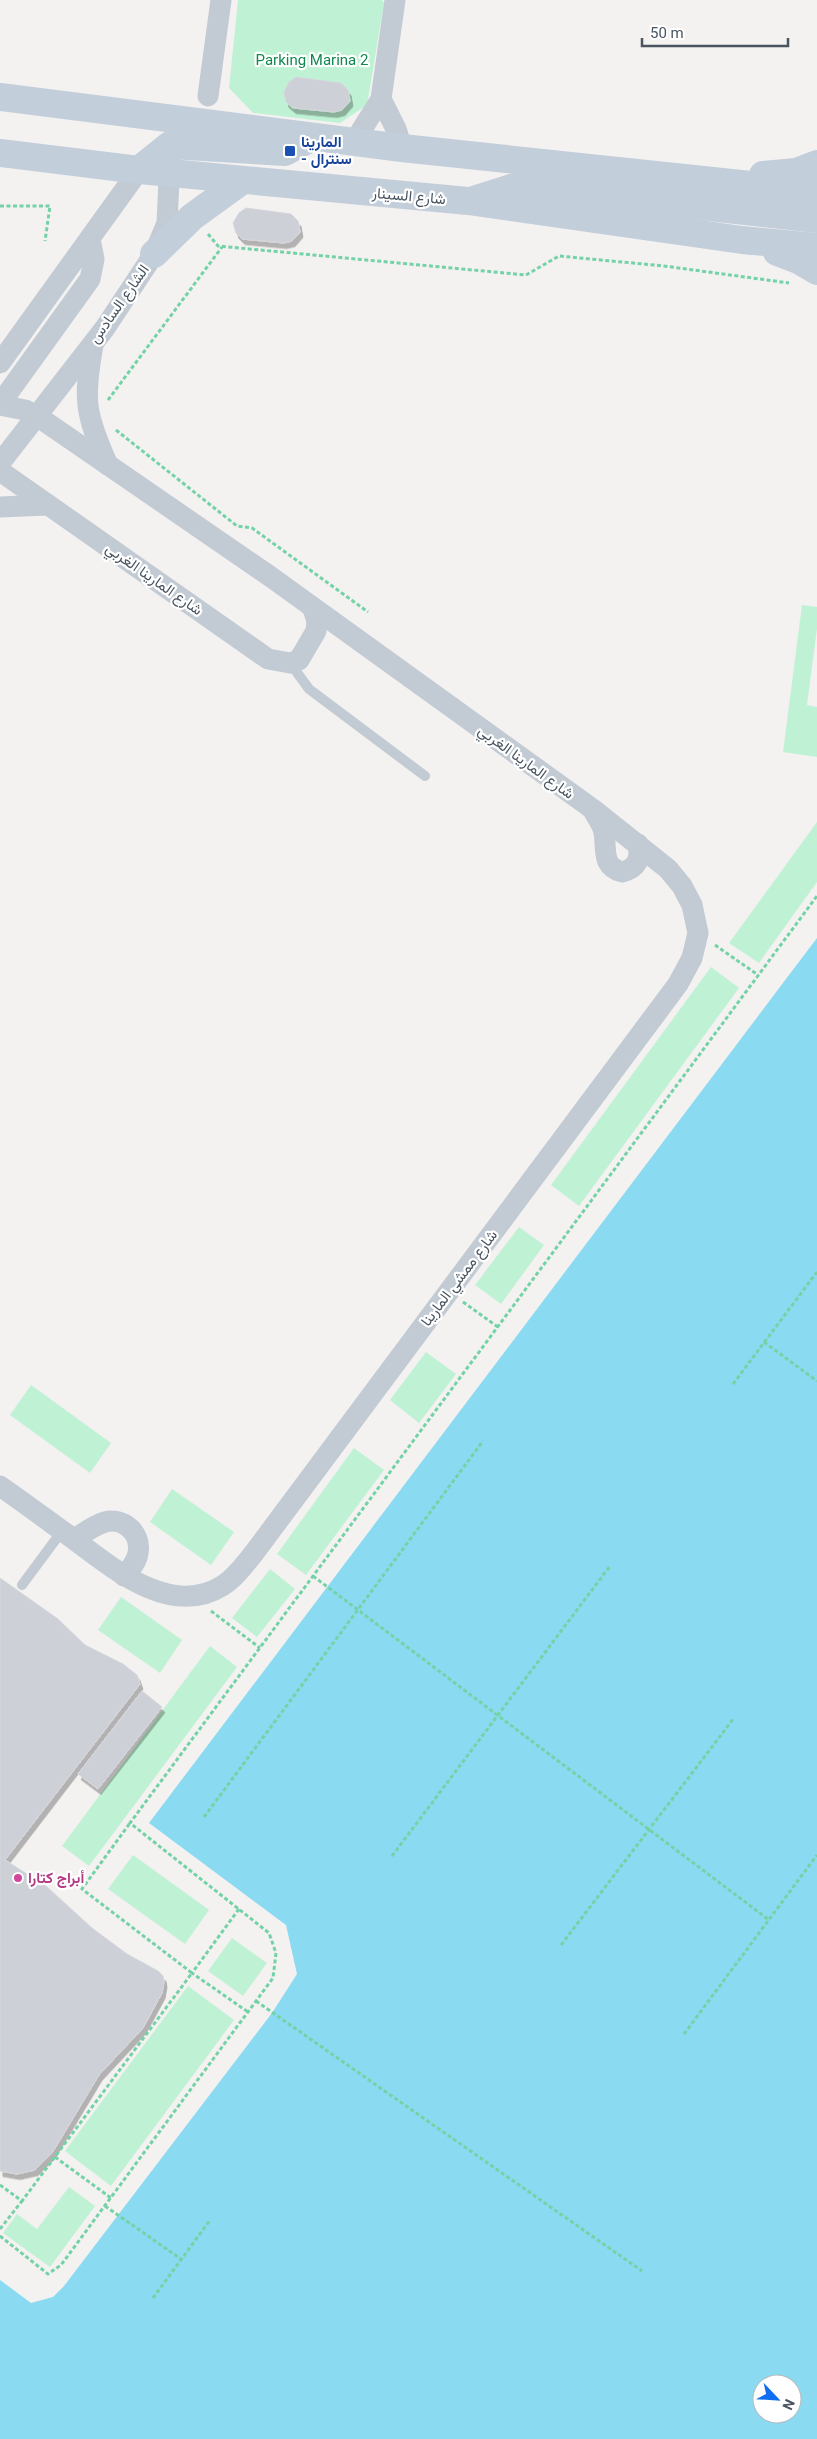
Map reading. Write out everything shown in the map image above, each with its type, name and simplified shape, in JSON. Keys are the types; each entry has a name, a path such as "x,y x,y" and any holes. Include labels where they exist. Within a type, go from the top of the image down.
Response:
{"street":[{"path":"208,96 221,0"},
{"path":"354,142 381,99 395,0"},
{"path":"0,97 402,148 817,192"},
{"path":"381,99 396,129 402,148"},
{"name":"الشارع السادس","path":"0,463 93,343 154,254 167,223 172,118"},
{"path":"0,363 139,170 170,145 285,152 313,137"},
{"name":"شارع السينار","path":"0,154 139,170 468,201 742,240 817,247"},
{"path":"746,183 770,173 796,172 817,164"},
{"path":"154,254 192,217 243,180"},
{"path":"468,201 518,186 817,219"},
{"path":"0,405 88,283 94,259 90,239"},
{"path":"742,240 798,260 817,271"},
{"path":"93,343 86,392 87,412 108,465"},
{"name":"شارع المارينا الغربي","path":"0,405 19,408 36,416 108,465 271,577 594,810 668,869 682,886 692,904 698,933"},
{"name":"شارع المارينا الغربي","path":"0,471 268,659 290,663"},
{"path":"0,507 48,505"},
{"path":"290,663 299,660 309,646 316,630 317,621 313,609"},
{"path":"309,646 333,641 360,643"},
{"path":"594,810 603,827 605,856 609,865 622,872 630,870 638,863 640,855 638,844"},
{"name":"شارع ممشي المارينا","path":"191,1596 207,1593 223,1586 254,1553 678,984 692,958 698,933"},
{"path":"2,1490 124,1576 150,1589 168,1594 191,1596"},
{"path":"68,1535 105,1522 118,1522 127,1525 138,1538 139,1552 134,1564 124,1576"}],"lane":[{"path":"290,663 309,689 425,776"},
{"path":"22,1585 68,1535"}],"path":[{"path":"0,206 3,208 50,206 45,241"},
{"path":"192,217 218,246 526,275 559,256 664,266 791,283"},
{"path":"104,407 223,246"},
{"path":"112,427 237,526 252,528 368,612"},
{"path":"248,2012 192,1973 82,1889 817,896"},
{"path":"698,933 758,975"},
{"path":"733,1384 817,1272"},
{"path":"448,1292 498,1327"},
{"path":"764,1342 817,1381"},
{"path":"204,1817 483,1441"},
{"path":"392,1856 610,1566"},
{"path":"313,1576 769,1920"},
{"path":"191,1596 260,1648"},
{"path":"562,1945 734,1718"},
{"path":"0,2236 48,2274 61,2265 273,1978 276,1953 269,1933 130,1823"},
{"path":"684,2034 817,1855"},
{"path":"0,2229 239,1909"},
{"path":"256,2002 642,2271"},
{"path":"54,2157 110,2198"},
{"path":"0,2185 22,2201"},
{"path":"105,2206 181,2259"},
{"path":"153,2298 210,2220"}],"green space":[{"name":"Parking Marina 2","path":"238,0 382,0 384,3 367,105 340,123 253,113 229,88"},
{"path":"802,605 817,607 817,629 807,705 817,707 817,757 783,752"},
{"path":"817,822 817,882 759,963 729,943"},
{"path":"711,967 739,988 579,1206 551,1185"},
{"path":"519,1227 544,1245 501,1304 475,1285"},
{"path":"426,1352 456,1374 419,1423 390,1400"},
{"path":"31,1385 111,1443 90,1473 10,1415"},
{"path":"354,1448 384,1470 306,1575 277,1554"},
{"path":"172,1489 234,1532 211,1565 150,1522"},
{"path":"270,1569 295,1589 257,1637 232,1618"},
{"path":"121,1597 182,1640 160,1673 98,1630"},
{"path":"210,1646 237,1667 89,1866 62,1846"},
{"path":"133,1855 209,1910 185,1944 108,1889"},
{"path":"232,1938 267,1963 243,1996 208,1971"},
{"path":"188,1986 234,2020 111,2186 65,2151"},
{"path":"69,2187 95,2206 50,2267 3,2233 17,2214 37,2229"}],"water":[{"path":"817,938 817,2439 0,2439 0,2280 31,2303 53,2297 64,2286 272,2013 297,1974 286,1925 149,1823"}],"building":[{"path":"296,77 341,83 348,90 350,101 342,110 334,112 293,108 286,102 284,92 289,82"},
{"path":"246,208 291,214 298,221 300,232 292,241 284,243 242,239 236,233 233,223 239,213"},
{"name":"أبراج كتارا","path":"0,1578 58,1619 85,1645 123,1664 137,1675 140,1684 5,1860 46,1886 92,1928 127,1954 158,1971 163,1976 164,1982 162,1993 143,2028 99,2075 52,2153 35,2170 17,2174 0,2171"},
{"path":"142,1691 162,1707 98,1789 78,1774"}],"place":[{"name":"المارينا - سنترال","path":"290,151"},
{"name":"أبراج كتارا","path":"18,1878"}]}
